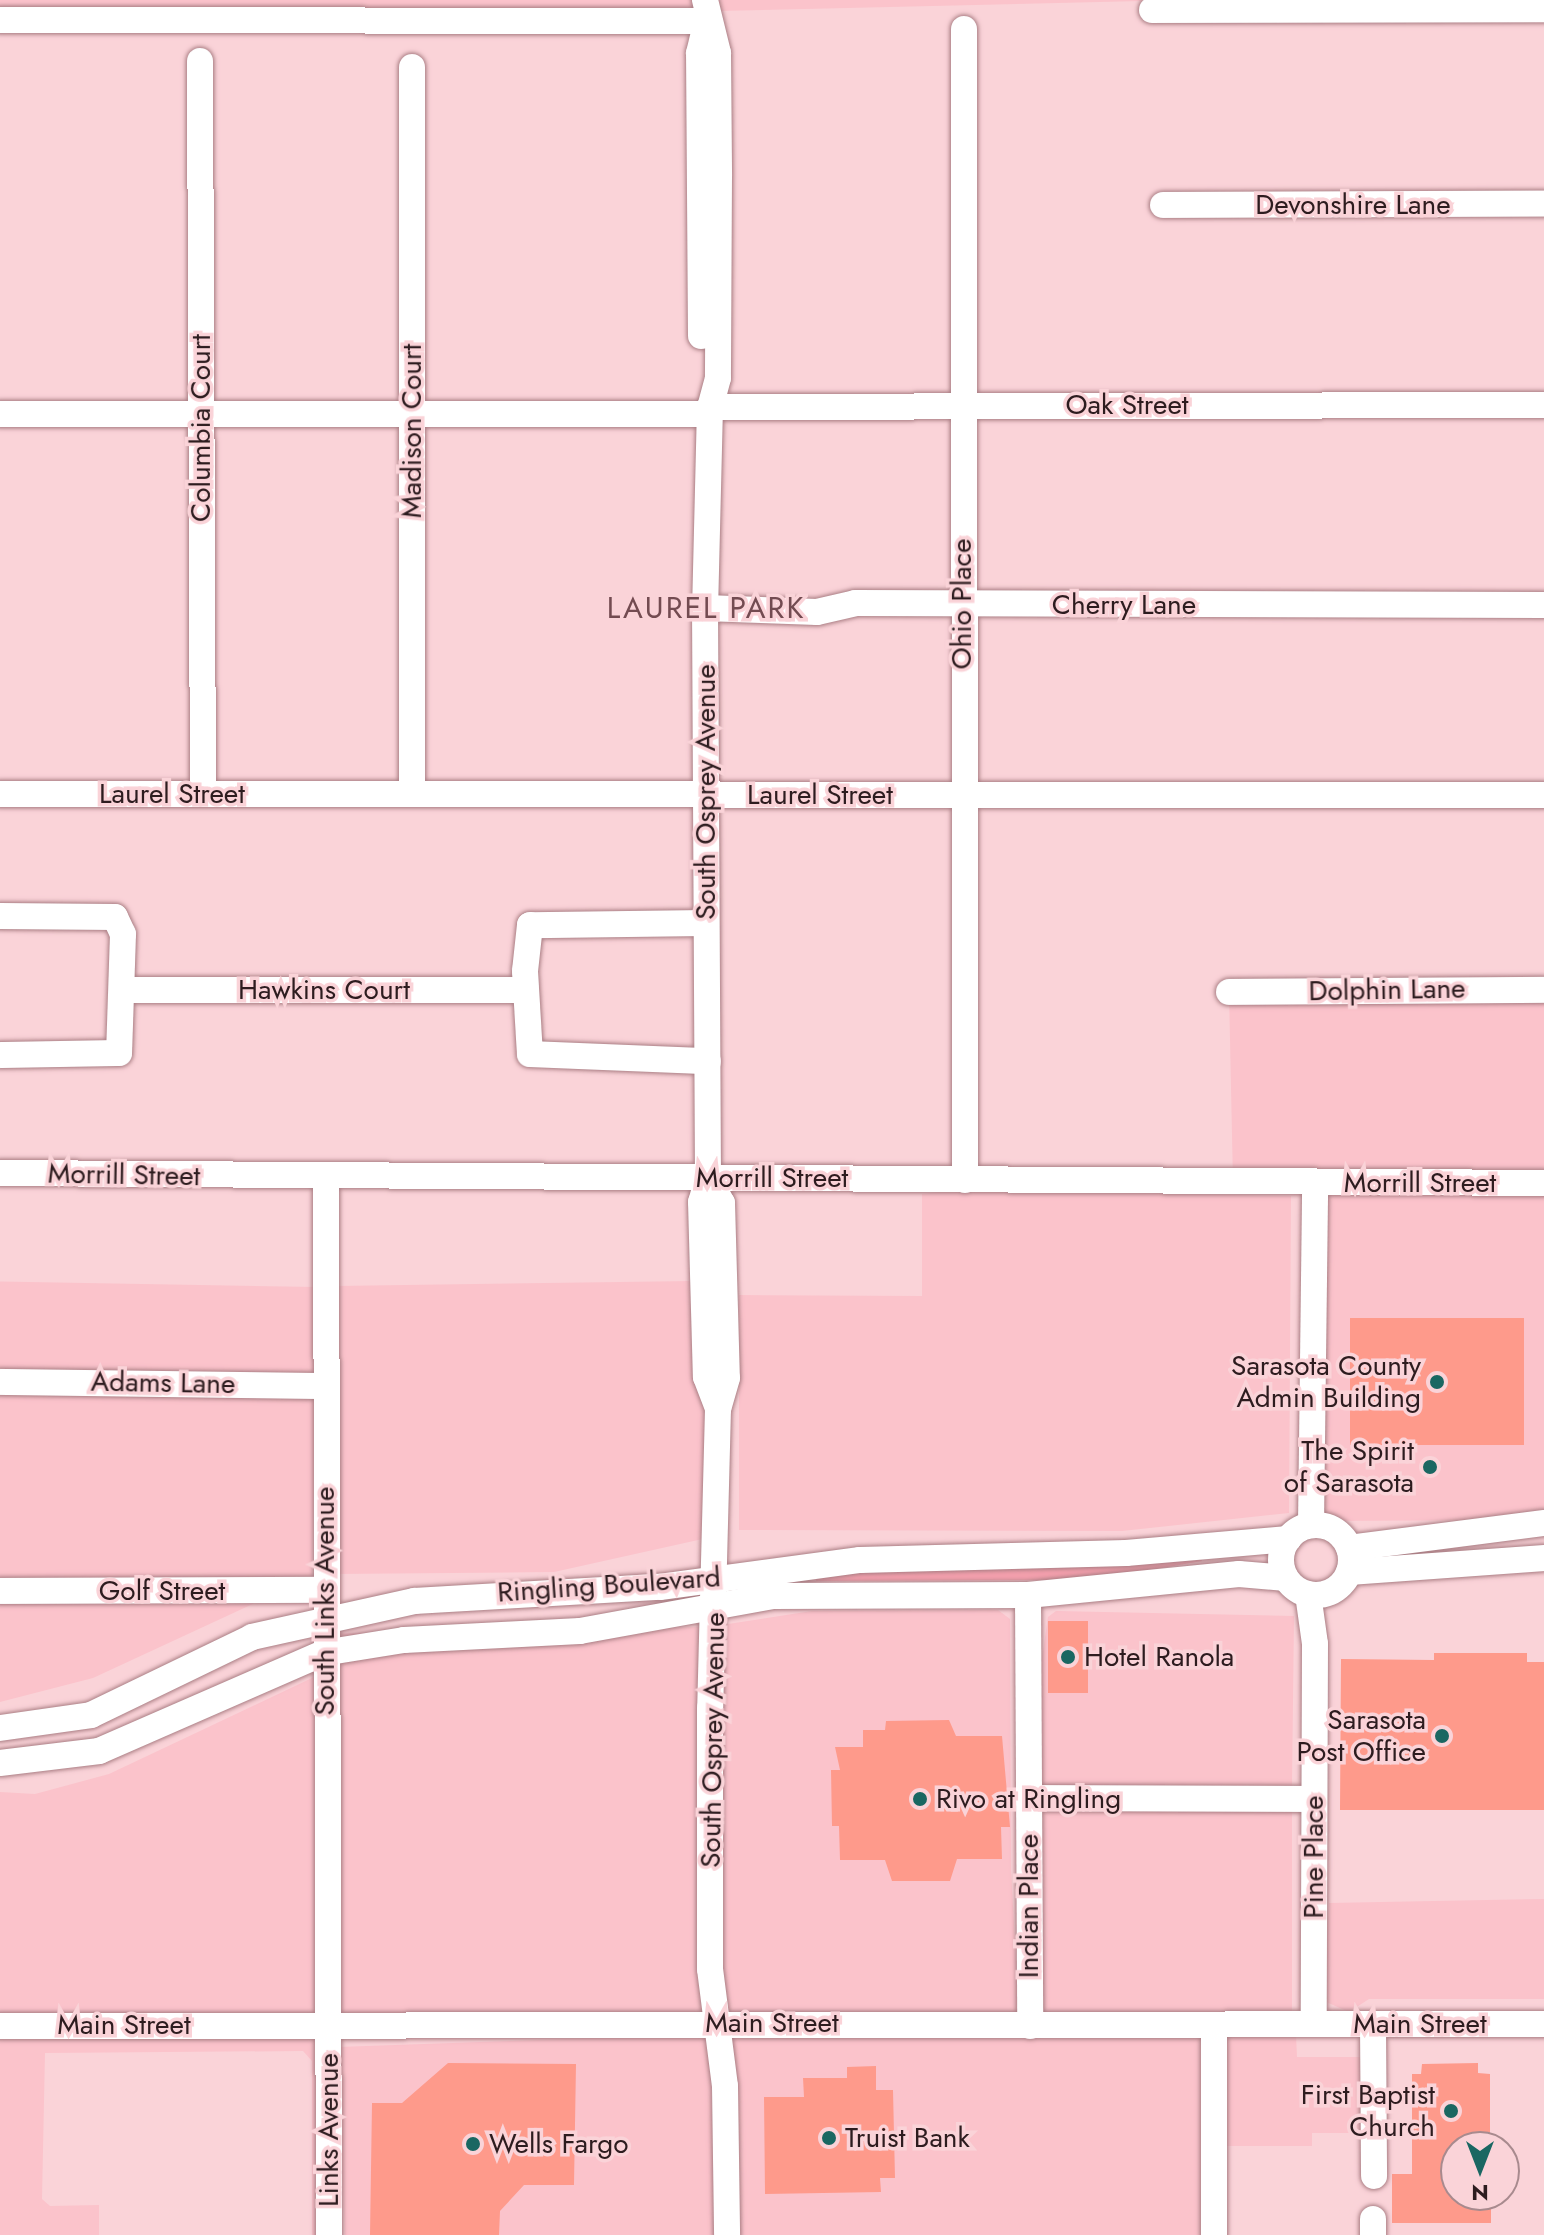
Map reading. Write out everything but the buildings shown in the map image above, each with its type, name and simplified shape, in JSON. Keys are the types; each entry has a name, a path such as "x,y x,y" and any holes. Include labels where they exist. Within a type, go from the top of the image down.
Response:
{"street":[{"path":"1152,10 1397,4 1544,9"},
{"path":"0,20 706,10"},
{"name":"South Osprey Avenue","path":"706,10 718,53 719,176 718,378 710,407 705,608 708,1178 701,1202 706,1377 718,1409 716,1608 710,1708 710,1969 725,2086 727,2235"},
{"name":"Ohio Place","path":"964,29 961,604 965,1180"},
{"name":"Columbia Court","path":"200,61 203,794"},
{"name":"Madison Court","path":"412,67 412,794"},
{"name":"Devonshire Lane","path":"1163,205 1544,204"},
{"path":"0,397 201,406"},
{"name":"Oak Street","path":"201,406 1544,405"},
{"path":"0,414 201,406"},
{"name":"Cherry Lane","path":"705,608 817,612 855,603 1544,605"},
{"name":"Laurel Street","path":"0,794 1544,795"},
{"path":"0,916 115,917 123,934 123,1045 115,1055 0,1055"},
{"path":"706,923 530,925 525,990 530,1054 537,1057 708,1061"},
{"name":"Hawkins Court","path":"123,990 525,990"},
{"name":"Dolphin Lane","path":"1229,992 1544,990"},
{"name":"Morrill Street","path":"0,1173 1544,1183"},
{"name":"South Links Avenue","path":"326,1177 323,1653 328,2024"},
{"path":"1315,1183 1300,1532 1282,1554 1286,1578 1308,1594 1334,1590 1349,1560"},
{"name":"Adams Lane","path":"0,1382 325,1386"},
{"path":"1349,1560 1544,1523"},
{"path":"1300,1532 1336,1532 1349,1560"},
{"name":"Ringling Boulevard","path":"0,1728 91,1715 252,1637 323,1618 414,1601 716,1578 860,1560 1126,1553 1300,1532"},
{"path":"1349,1560 1419,1562 1544,1558"},
{"name":"Ringling Boulevard","path":"0,1763 99,1751 323,1653 404,1640 580,1631 772,1596 856,1591 1028,1595 1239,1574 1286,1578"},
{"name":"Golf Street","path":"0,1591 324,1590"},
{"name":"Pine Place","path":"1308,1594 1315,1644 1314,2024"},
{"name":"Indian Place","path":"1028,1595 1030,2026"},
{"path":"1029,1798 1314,1799"},
{"name":"Links Avenue","path":"328,2024 329,2235"},
{"path":"1373,2024 1374,2176"},
{"name":"Main Street","path":"0,2026 1544,2024"},
{"path":"1214,2025 1214,2235"}],"shaded area":[{"path":"0,0 695,0 696,10 0,8"},
{"path":"715,0 1142,0 1142,1 717,11"},
{"path":"1229,992 1544,993 1544,1520 1315,1521 1315,1183 1233,1182"},
{"path":"955,1190 1291,1196 1289,1513 1122,1531 739,1530 739,1295 922,1296 922,1194"},
{"path":"0,1281 316,1287 314,1375 0,1369"},
{"path":"694,1281 708,1410 707,1538 554,1572 334,1574 336,1286"},
{"path":"0,1393 315,1398 312,1584 0,1579"},
{"path":"1199,1551 1202,1561 1094,1580 816,1581 816,1576 916,1563"},
{"path":"0,1602 257,1602 93,1678 0,1702"},
{"path":"998,1610 1010,1619 1011,1870 1019,2015 726,2012 720,1968 722,1625 812,1611"},
{"path":"1056,1611 1294,1616 1292,1788 1038,1787 1037,1692 1048,1617"},
{"path":"702,1627 709,2012 337,2018 330,1633"},
{"path":"314,1677 318,2013 0,2014 0,1792 35,1794 109,1774"},
{"path":"1039,1810 1292,1810 1292,2015 1039,2015"},
{"path":"1544,1899 1544,1999 1369,1999 1349,2012 1324,2001 1329,1903"},
{"path":"709,2034 716,2235 345,2235 338,2047"},
{"path":"729,2034 1203,2034 1203,2235 729,2235"},
{"path":"1296,2035 1297,2057 1363,2057 1364,2133 1312,2133 1312,2146 1227,2146 1223,2036"},
{"path":"318,2036 319,2235 312,2235 312,2061 303,2051 45,2053 42,2199 50,2206 99,2205 99,2235 0,2235 0,2037"}],"place":[{"name":"Sarasota County Admin Building","path":"1437,1382"},
{"name":"The Spirit of Sarasota","path":"1430,1467"},
{"name":"Hotel Ranola","path":"1068,1657"},
{"name":"Sarasota Post Office","path":"1442,1736"},
{"name":"Rivo at Ringling","path":"920,1799"},
{"name":"First Baptist Church","path":"1451,2111"},
{"name":"Truist Bank","path":"829,2138"},
{"name":"Wells Fargo","path":"473,2144"}],"district":[{"name":"LAUREL PARK","path":"706,608"}]}
